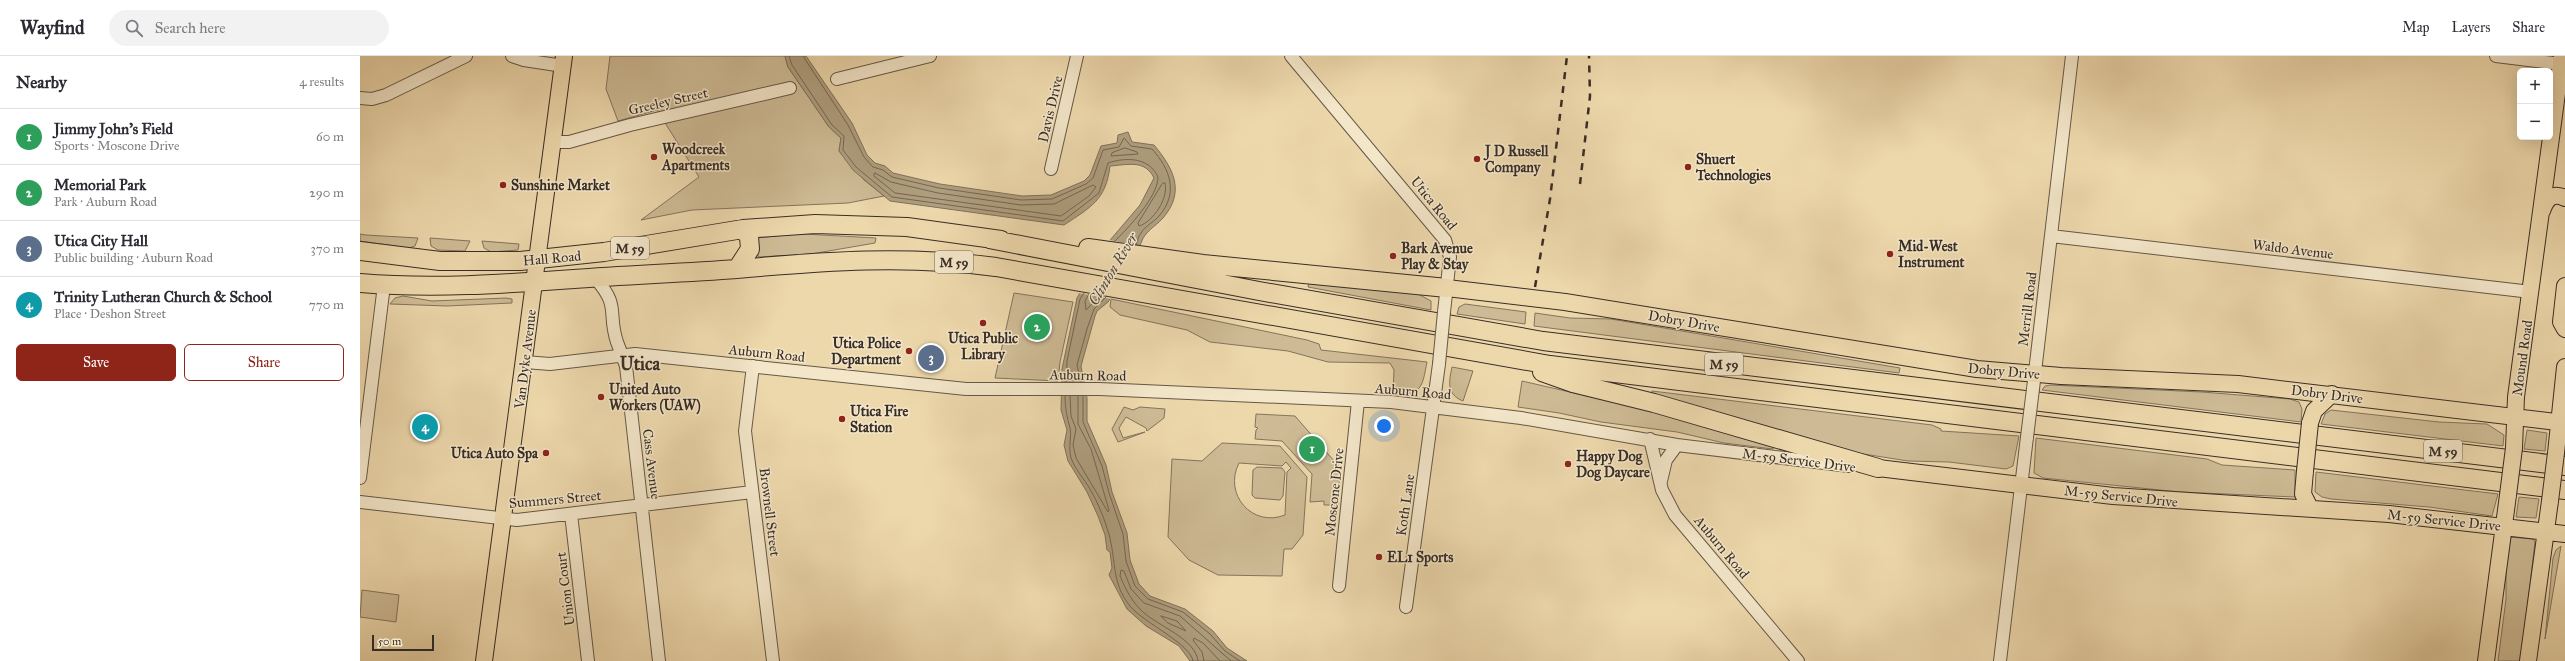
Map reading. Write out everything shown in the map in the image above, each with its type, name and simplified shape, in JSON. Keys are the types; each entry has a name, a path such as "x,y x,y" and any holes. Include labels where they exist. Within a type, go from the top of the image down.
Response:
{"highway":[{"name":"M 59","path":"743,230 815,224 862,224 907,227 1100,255 1543,341 2560,459"},
{"path":"736,269 750,249 749,237 743,230"},
{"name":"Hall Road","path":"360,251 440,261 538,260 604,252 743,230"},
{"name":"M 59","path":"736,269 841,260 925,259 996,267 1504,358 1628,376 2565,490"},
{"path":"1133,261 1218,265 1447,288"},
{"name":"Hall Road","path":"360,283 436,286 535,282 736,269"},
{"path":"1504,358 1572,383 1654,403 1878,468"}],"main road":[{"name":"Mound Road","path":"2486,661 2514,448 2516,396 2562,60"},
{"name":"Van Dyke Avenue","path":"484,661 554,142 563,61"},
{"path":"2542,214 2545,201 2550,197 2558,195 2565,198"},
{"path":"2565,286 2561,322 2565,329"},
{"name":"Dobry Drive","path":"1447,288 1627,311 1937,363 2033,382 2211,382 2332,394 2562,422"},
{"path":"2528,661 2544,532 2560,459 2565,367"},
{"path":"2310,508 2304,494 2310,423 2314,411 2332,394"},
{"name":"M-59 Service Drive","path":"1878,468 2021,486 2181,502 2310,508 2410,516 2565,534"}],"street":[{"path":"360,98 372,99 386,95 466,56"},
{"path":"512,56 524,60 563,61"},
{"path":"837,79 930,56"},
{"name":"Davis Drive","path":"1051,169 1078,56"},
{"name":"Utica Road","path":"1291,56 1446,240 1450,257 1433,407"},
{"name":"Merrill Road","path":"2000,661 2072,56"},
{"path":"2496,56 2562,60"},
{"name":"Greeley Street","path":"554,142 569,142 623,126 790,88"},
{"name":"Waldo Avenue","path":"2051,236 2531,292"},
{"name":"Cass Avenue","path":"595,278 610,298 617,341 623,355 642,505 659,661"},
{"path":"360,478 384,285"},
{"name":"Auburn Road","path":"525,362 550,364 623,355 649,355 939,388 988,390 1099,389 1358,401 1433,407 1547,421 1677,445"},
{"name":"Brownell Street","path":"753,366 745,427 773,661"},
{"name":"Moscone Drive","path":"1339,586 1358,401"},
{"name":"Koth Lane","path":"1406,607 1433,407"},
{"name":"Auburn Road","path":"1650,439 1660,484 1664,496 1675,515 1798,661"},
{"path":"1660,484 1666,460 1677,445"},
{"name":"M-59 Service Drive","path":"1677,445 1878,468"},
{"name":"Summers Street","path":"360,502 503,519 528,519 752,492"},
{"name":"Union Court","path":"571,514 588,661"}],"shaded area":[{"path":"610,56 785,56 788,67 829,127 841,138 839,151 864,180 884,196 848,203 692,210 641,220 699,177 657,110 618,121 606,89"},
{"path":"360,234 418,238 415,246 409,248 360,241"},
{"path":"793,234 876,238 875,243 811,254 758,257 757,238"},
{"path":"430,238 470,241 465,251 438,250 431,246"},
{"path":"482,241 519,244 518,250 491,252 484,248"},
{"path":"1309,282 1418,294 1431,301 1431,310 1308,287"},
{"path":"1014,293 1073,302 1060,362 1058,381 995,378"},
{"path":"403,296 432,301 506,298 512,299 512,303 447,306 390,304 395,298"},
{"path":"1111,299 1307,340 1319,344 1321,350 1427,362 1424,378 1422,384 1415,391 1403,394 1393,394 1394,370 1390,363 1328,362 1288,351 1210,342 1187,330 1120,315 1110,307"},
{"path":"1465,304 1526,312 1525,324 1457,314 1459,307"},
{"path":"1535,313 1570,318 1611,319 1900,368 1899,373 1534,326"},
{"path":"1452,367 1473,371 1463,401 1451,391 1450,378"},
{"path":"1522,381 1648,410 1774,445 1773,449 1724,443 1677,432 1601,422 1559,413 1518,407"},
{"path":"2051,385 2202,392 2290,399 2299,402 2302,409 2301,422 2042,390 2045,386"},
{"path":"1652,391 1932,425 1941,429 1941,431 2019,436 2013,466 2006,469 1949,462 1908,461 1857,453 1651,396"},
{"path":"1124,407 1133,410 1140,407 1165,409 1164,418 1147,431 1146,428 1126,417 1119,428 1123,438 1145,432 1118,442 1112,429"},
{"path":"2331,410 2439,422 2487,424 2504,435 2503,446 2321,424 2325,414"},
{"path":"1256,414 1295,416 1340,467 1338,505 1324,505 1324,501 1310,502 1312,474 1282,441 1255,439 1256,430 1258,428 1255,427"},
{"path":"2527,430 2547,433 2545,451 2524,449"},
{"path":"2036,438 2207,459 2222,465 2295,470 2295,497 2180,492 2043,478 2034,473"},
{"path":"1222,443 1280,446 1307,477 1303,535 1292,549 1284,549 1282,576 1218,575 1189,560 1168,537 1172,459 1202,461","holes":["1286,462 1291,468 1287,472 1285,515 1273,518 1262,517 1244,506 1238,497 1235,486 1235,475 1239,463 1282,466"]},
{"path":"1257,467 1282,468 1285,472 1283,496 1280,500 1255,498 1252,495 1253,470"},
{"path":"2316,472 2498,494 2492,516 2429,507 2331,499 2322,497 2315,492"},
{"path":"2519,497 2539,499 2536,518 2516,517"},
{"path":"2510,537 2533,539 2535,542 2521,661 2498,661 2506,599 2506,560"},
{"path":"2561,546 2545,639 2553,558 2556,550"},
{"path":"362,590 399,595 396,622 360,617"}],"water":[{"name":"Clinton River","path":"785,56 806,56 852,123 867,155 875,163 885,166 893,173 940,184 1022,196 1051,195 1084,181 1090,175 1101,146 1117,143 1118,135 1128,132 1132,142 1154,145 1161,154 1167,162 1174,180 1174,198 1170,208 1163,218 1145,235 1108,302 1097,311 1095,316 1081,366 1087,398 1087,421 1106,465 1112,492 1127,533 1130,560 1139,584 1150,596 1185,609 1213,631 1227,648 1247,661 1190,661 1179,646 1146,626 1127,609 1109,575 1112,568 1110,552 1107,550 1105,535 1098,516 1087,492 1068,461 1064,445 1067,430 1061,410 1062,369 1077,298 1111,239 1140,205 1154,178 1150,172 1146,168 1135,164 1110,166 1105,187 1096,202 1064,225 890,201 853,170 839,151 841,138 829,127 788,67"}],"pier":[{"path":"1109,240 1142,246 1111,299 1078,293"}],"railway":[{"path":"1535,287 1550,199 1567,56"},
{"path":"1580,184 1590,96 1589,56"}],"place":[{"name":"Woodcreek Apartments","path":"654,157"},
{"name":"J D Russell Company","path":"1477,159"},
{"name":"Shuert Technologies","path":"1688,167"},
{"name":"Sunshine Market","path":"503,185"},
{"name":"Mid-West Instrument","path":"1890,254"},
{"name":"Bark Avenue Play & Stay","path":"1393,256"},
{"name":"Utica Public Library","path":"983,323"},
{"name":"Memorial Park","path":"1037,327"},
{"name":"Utica Police Department","path":"909,351"},
{"name":"Utica City Hall","path":"931,358"},
{"name":"United Auto Workers (UAW)","path":"601,397"},
{"name":"Utica Fire Station","path":"842,419"},
{"name":"Trinity Lutheran Church & School","path":"425,427"},
{"name":"Jimmy John's Field","path":"1312,449"},
{"name":"Utica Auto Spa","path":"546,453"},
{"name":"Happy Dog Dog Daycare","path":"1568,464"},
{"name":"EL1 Sports","path":"1379,557"}],"district":[{"name":"Utica","path":"640,364"}]}
